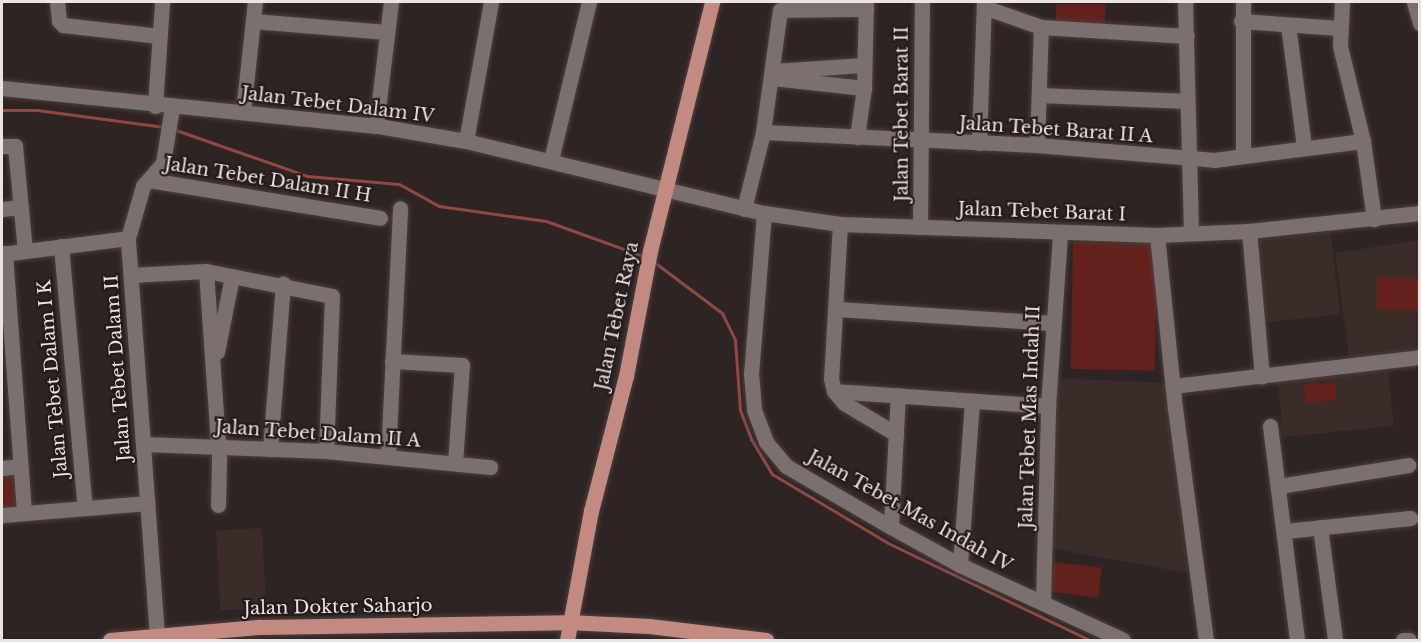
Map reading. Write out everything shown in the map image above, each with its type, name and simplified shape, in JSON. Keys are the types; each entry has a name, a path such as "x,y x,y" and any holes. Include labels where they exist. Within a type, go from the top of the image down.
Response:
{"main road":[{"name":"Jalan Tebet Raya","path":"567,640 568,622 626,376 649,257 712,2"},
{"name":"Jalan Dokter Saharjo","path":"110,640 260,627 331,634 568,622 660,627 766,640"}],"street":[{"path":"57,2 59,21 63,25 159,36"},
{"path":"154,106 162,2"},
{"path":"243,112 255,2"},
{"path":"375,126 391,2"},
{"path":"466,141 491,2"},
{"path":"551,160 589,2"},
{"name":"Jalan Tebet Barat II","path":"920,227 922,2"},
{"path":"1185,2 1187,159 1191,233"},
{"path":"1243,2 1241,21 1244,155"},
{"path":"1414,2 1419,22"},
{"path":"1342,3 1339,28 1343,61 1364,141 1374,219"},
{"path":"744,209 763,132 773,74 780,10 809,4 866,5 864,88 857,137"},
{"path":"980,143 984,4 1041,27 1187,36"},
{"path":"253,21 387,32"},
{"path":"1241,21 1339,28"},
{"path":"1288,25 1304,147"},
{"path":"1037,145 1041,27"},
{"path":"773,74 864,65"},
{"path":"773,74 864,88"},
{"name":"Jalan Tebet Dalam IV","path":"2,88 154,106 170,112 243,112 375,126 466,141 666,190"},
{"path":"1039,95 1187,101"},
{"name":"Jalan Tebet Dalam II","path":"157,636 128,238 139,194 163,163 170,112"},
{"name":"Jalan Tebet Barat II A","path":"763,132 922,142 1037,145 1214,160 1364,141"},
{"path":"2,146 15,146 25,251"},
{"name":"Jalan Tebet Dalam II H","path":"149,180 380,218"},
{"name":"Jalan Tebet Barat I","path":"666,190 764,213 840,224 1060,233 1157,235 1249,231 1419,213"},
{"path":"2,210 21,207"},
{"path":"388,456 400,208"},
{"name":"Jalan Tebet Mas Indah IV","path":"764,213 751,373 754,410 766,442 786,466 960,565 1123,640"},
{"path":"840,224 837,309 831,380 834,391 857,412 896,434"},
{"path":"1249,231 1262,376"},
{"name":"Jalan Tebet Mas Indah II","path":"1043,603 1048,406 1060,233"},
{"path":"1157,235 1173,386 1206,640"},
{"path":"24,513 3,253 128,238"},
{"name":"Jalan Tebet Dalam I K","path":"61,246 85,508"},
{"path":"131,275 206,271 283,284 332,296 326,451"},
{"path":"206,271 217,446 218,505"},
{"path":"213,371 232,276"},
{"path":"270,448 283,284"},
{"path":"837,309 1053,323"},
{"path":"1173,386 1419,357"},
{"path":"392,361 462,365 455,463"},
{"path":"834,391 1048,406"},
{"path":"891,527 898,395"},
{"path":"960,565 972,400"},
{"path":"1270,426 1297,640"},
{"name":"Jalan Tebet Dalam II A","path":"143,444 326,451 490,467"},
{"path":"1279,486 1408,465"},
{"path":"2,468 20,466"},
{"path":"2,515 148,502"},
{"path":"1285,531 1410,518"},
{"path":"1320,527 1335,640"}],"shaded area":[{"path":"1056,4 1105,4 1105,24 1056,24"},
{"path":"1331,232 1340,315 1265,322 1256,240"},
{"path":"1419,240 1419,349 1349,357 1335,253"},
{"path":"1073,242 1157,243 1155,370 1071,369"},
{"path":"1377,278 1419,278 1419,310 1377,310"},
{"path":"1388,370 1394,426 1283,437 1278,382"},
{"path":"1057,378 1166,383 1188,573 1049,548"},
{"path":"1335,382 1337,400 1306,403 1304,385"},
{"path":"17,471 20,505 2,507 2,472"},
{"path":"262,528 266,608 220,610 216,530"},
{"path":"1054,562 1102,568 1098,598 1050,592"}],"waterway":[{"path":"2,110 37,110 164,127"},
{"path":"173,129 307,176 399,184 439,206 546,221 643,256"},
{"path":"654,262 722,313 735,340 740,410 751,439 772,474 888,543 1090,640"}]}
